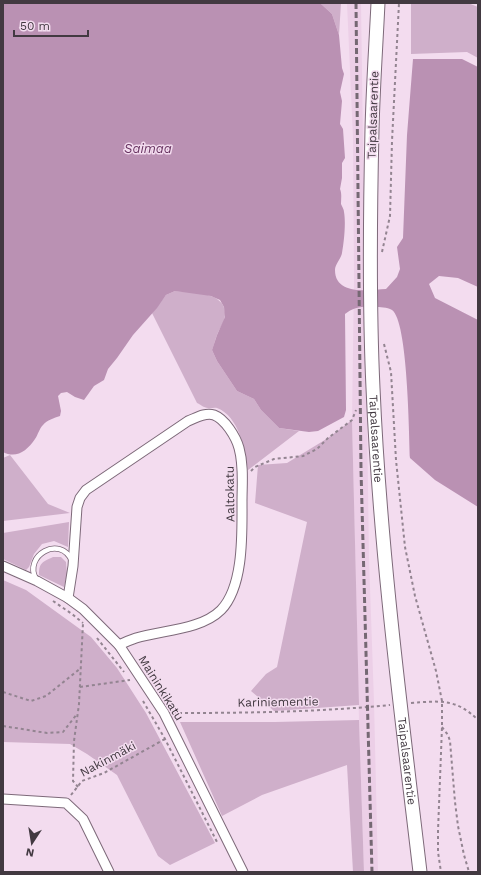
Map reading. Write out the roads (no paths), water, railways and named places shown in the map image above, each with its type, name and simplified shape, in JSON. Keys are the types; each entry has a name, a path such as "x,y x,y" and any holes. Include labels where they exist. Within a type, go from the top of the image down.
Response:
{"main road":[{"name":"Taipalsaarentie","path":"378,3 372,128 371,275 373,395 383,538 391,620 420,872"}],"street":[{"name":"Aaltokatu","path":"68,598 73,566 77,508 80,498 86,490 188,421 202,415 214,415 226,423 239,446 242,464 242,549 236,582 230,599 221,611 204,621 184,628 135,638 119,645"},
{"name":"Maininkikatu","path":"3,566 37,581 68,598 83,609 119,645 164,713 243,872"},
{"path":"3,799 66,803 83,819 109,872"}],"lane":[{"path":"37,581 33,573 34,565 40,554 45,550 59,549 66,551 70,556 73,566"}],"water":[{"name":"Saimaa","path":"3,3 320,3 332,14 339,35 342,68 344,74 340,92 342,101 340,124 343,129 345,158 342,163 340,189 341,204 345,216 345,227 342,253 335,270 337,278 341,284 354,290 386,289 397,277 400,269 397,247 403,238 407,135 413,59 462,59 478,67 478,287 458,278 439,276 429,284 435,298 478,320 478,507 435,480 410,458 407,379 401,334 397,319 392,310 383,307 359,308 345,314 346,410 344,417 318,431 309,432 279,428 261,410 254,399 237,391 217,361 212,350 225,317 224,307 220,300 211,296 175,291 166,295 157,308 133,335 108,369 104,380 94,386 84,400 67,392 61,393 58,396 61,411 60,416 45,423 40,428 32,443 21,453 12,455 3,452"}],"railway":[{"path":"356,3 361,470 372,872"}]}
